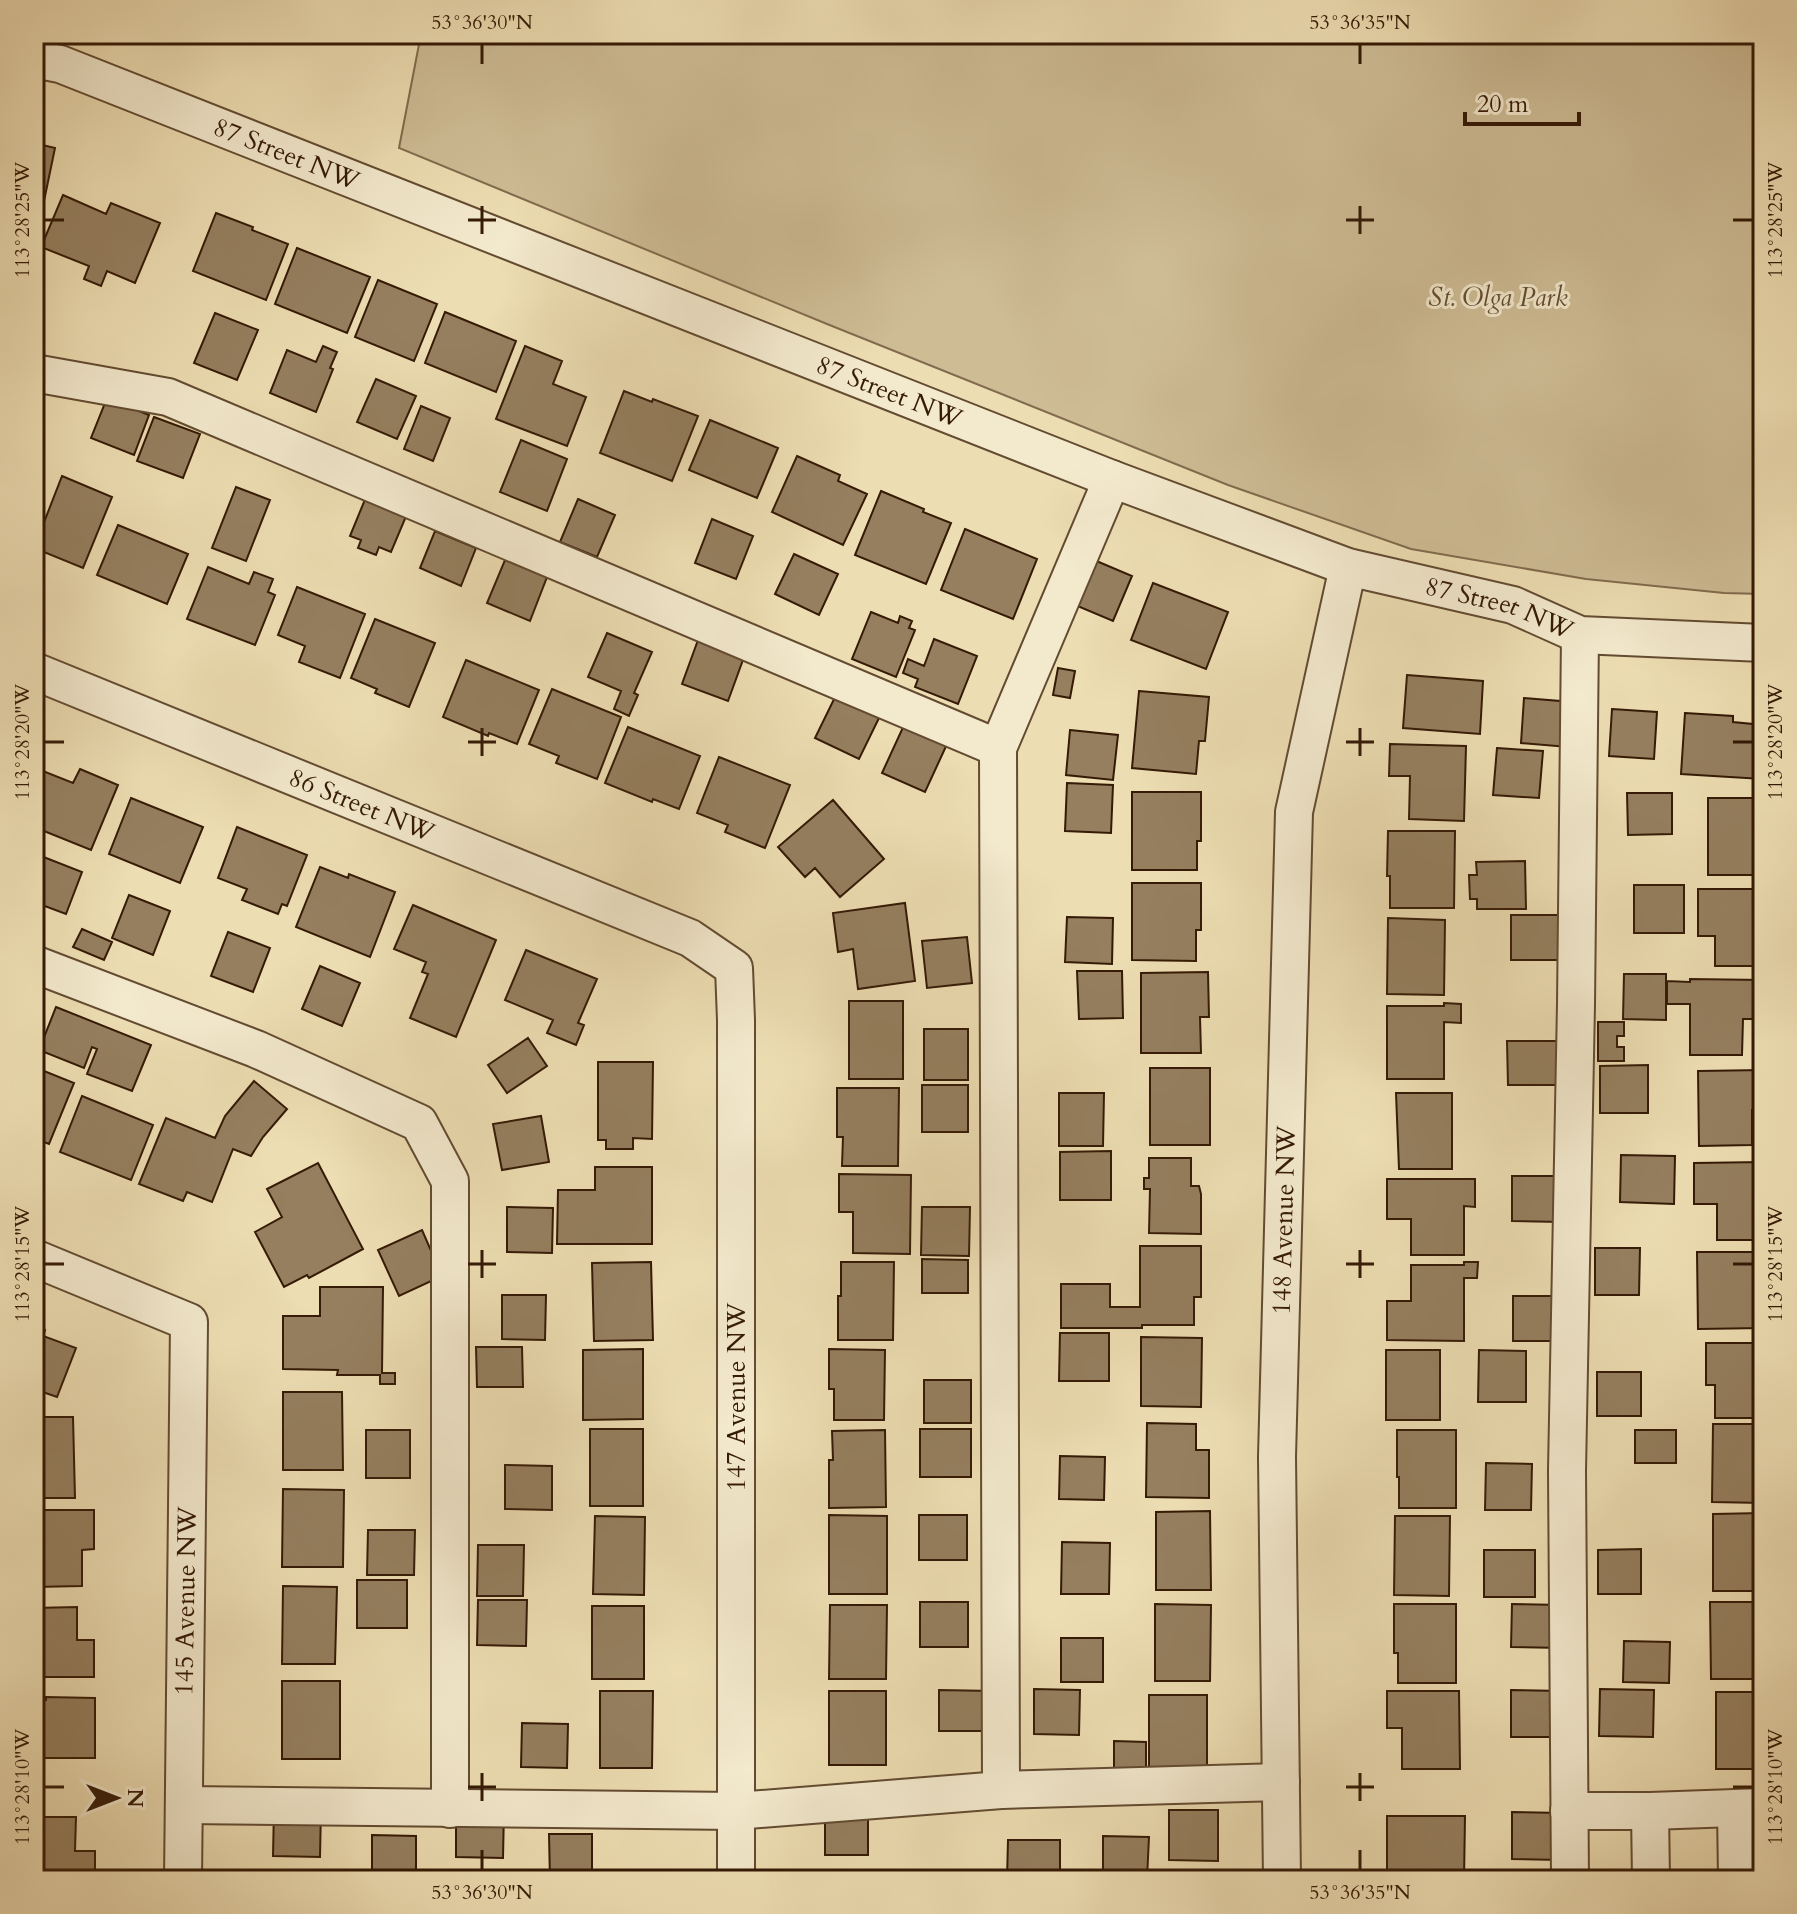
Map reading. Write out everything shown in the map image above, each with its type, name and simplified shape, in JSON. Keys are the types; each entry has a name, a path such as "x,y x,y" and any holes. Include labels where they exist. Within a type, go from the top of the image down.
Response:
{"street":[{"name":"87 Street NW","path":"34,59 60,64 1112,479 1348,567 1513,605 1580,635 1763,643"},
{"path":"34,373 168,397 998,748"},
{"path":"1001,1790 998,748 1112,479"},
{"name":"148 Avenue NW","path":"1282,1880 1277,1457 1294,812 1348,567"},
{"path":"1570,1880 1567,1471 1580,635"},
{"name":"86 Street NW","path":"34,671 690,938"},
{"name":"147 Avenue NW","path":"690,938 734,968 736,1880"},
{"path":"34,964 256,1049 419,1123 450,1181 450,1809"},
{"name":"145 Avenue NW","path":"34,1258 189,1322 183,1880"},
{"path":"184,1805 736,1811 1001,1790 1281,1782"},
{"path":"1569,1811 1750,1807 1737,1880"},
{"path":"1650,1811 1651,1880"}],"green space":[{"name":"St. Olga Park","path":"421,34 1763,34 1763,594 1586,579 1411,549 1228,485 399,148"}],"building":[{"path":"34,143 55,148 43,206 34,205"},
{"path":"63,195 106,214 111,203 160,223 135,283 107,271 101,286 84,279 89,266 41,247"},
{"path":"216,213 288,244 266,300 193,271"},
{"path":"297,248 370,277 347,333 275,304"},
{"path":"378,280 437,304 414,361 355,337"},
{"path":"445,312 516,341 496,392 425,363"},
{"path":"215,313 258,330 237,380 194,363"},
{"path":"323,346 337,352 316,412 270,393 287,350 316,362"},
{"path":"525,346 562,361 553,384 586,397 567,446 496,419"},
{"path":"376,379 416,396 397,439 357,422"},
{"path":"624,391 698,416 672,481 600,453"},
{"path":"107,398 149,415 134,455 91,438"},
{"path":"421,406 450,418 433,461 404,449"},
{"path":"154,417 200,434 183,478 137,461"},
{"path":"710,420 778,448 757,498 689,470"},
{"path":"521,440 567,459 547,511 500,492"},
{"path":"797,456 840,475 838,481 867,494 843,545 772,512"},
{"path":"62,476 112,497 83,568 34,548"},
{"path":"236,487 270,500 246,561 212,548"},
{"path":"881,491 951,523 926,584 855,555"},
{"path":"366,497 407,514 391,552 379,547 376,555 358,548 361,540 350,536"},
{"path":"578,499 615,515 597,557 560,542"},
{"path":"712,519 753,536 736,579 695,563"},
{"path":"118,525 188,554 167,604 97,575"},
{"path":"965,529 1037,559 1013,619 941,590"},
{"path":"435,531 476,548 461,586 420,568"},
{"path":"794,554 838,574 819,615 775,594"},
{"path":"1087,557 1132,576 1113,621 1068,602"},
{"path":"505,560 547,577 530,621 487,603"},
{"path":"208,567 249,584 254,572 273,579 268,592 275,595 255,645 187,619"},
{"path":"1153,583 1228,612 1206,669 1131,640"},
{"path":"297,587 365,614 340,678 299,662 305,646 278,635"},
{"path":"871,612 898,623 900,616 912,621 909,628 915,630 896,677 852,659"},
{"path":"375,619 435,643 409,707 375,693 377,689 351,678"},
{"path":"607,633 652,652 634,693 638,695 629,716 614,709 621,691 588,677"},
{"path":"934,639 977,656 958,704 915,687 918,679 903,673 908,659 924,666"},
{"path":"698,640 744,657 728,701 682,684"},
{"path":"466,660 539,690 517,744 489,733 488,736 443,717"},
{"path":"1058,668 1075,671 1070,698 1053,695"},
{"path":"1407,675 1483,681 1480,734 1403,728"},
{"path":"552,689 621,717 597,779 556,763 559,756 529,744"},
{"path":"1139,691 1209,697 1205,741 1199,741 1196,774 1132,768"},
{"path":"836,695 880,716 859,759 815,738"},
{"path":"1524,698 1572,702 1568,747 1521,743"},
{"path":"1612,709 1657,712 1654,759 1609,756"},
{"path":"1685,713 1733,716 1733,722 1763,725 1762,779 1681,774"},
{"path":"905,723 948,742 925,792 882,773"},
{"path":"628,727 700,756 679,809 605,783"},
{"path":"1070,730 1118,735 1113,780 1066,775"},
{"path":"1390,744 1466,746 1464,821 1409,819 1410,776 1389,776"},
{"path":"1497,748 1543,751 1539,798 1493,795"},
{"path":"719,757 790,785 765,848 725,832 728,825 697,813"},
{"path":"80,769 118,785 91,850 34,827 34,794 43,771 73,783"},
{"path":"1067,783 1113,785 1111,833 1065,831"},
{"path":"1132,792 1201,792 1201,841 1197,841 1197,870 1132,870"},
{"path":"1627,793 1672,793 1672,834 1628,835"},
{"path":"131,798 203,827 180,883 109,854"},
{"path":"1708,798 1762,798 1763,875 1708,875"},
{"path":"833,800 884,859 840,897 815,868 805,877 778,847"},
{"path":"237,827 307,855 287,906 282,904 278,914 242,900 247,889 218,878"},
{"path":"1388,831 1455,831 1454,908 1390,908"},
{"path":"41,856 82,872 66,914 34,902 34,873"},
{"path":"1525,861 1526,909 1477,909 1477,899 1470,899 1469,875 1477,875 1476,862"},
{"path":"320,867 348,878 349,874 395,892 370,957 296,927"},
{"path":"1132,883 1201,883 1201,930 1196,930 1196,961 1132,960"},
{"path":"1634,885 1684,885 1684,933 1634,933"},
{"path":"1698,889 1763,889 1763,966 1715,966 1715,936 1698,936"},
{"path":"129,895 170,911 153,955 112,938"},
{"path":"905,903 915,981 858,989 853,949 838,952 833,913"},
{"path":"413,905 496,940 456,1037 410,1018 428,974 422,972 426,962 394,949"},
{"path":"1511,915 1562,915 1562,960 1511,960"},
{"path":"1067,917 1113,918 1112,964 1065,962"},
{"path":"1388,918 1445,920 1444,995 1387,994"},
{"path":"82,929 112,942 104,960 73,947"},
{"path":"228,932 270,948 253,992 211,976"},
{"path":"967,937 972,983 927,988 922,941"},
{"path":"526,950 597,979 578,1023 584,1025 576,1045 547,1033 553,1020 505,1000"},
{"path":"320,966 360,983 342,1026 302,1009"},
{"path":"1077,971 1122,971 1123,1018 1079,1019"},
{"path":"1208,972 1209,1017 1200,1017 1201,1053 1141,1053 1141,973"},
{"path":"1624,974 1666,974 1666,1020 1623,1019"},
{"path":"1690,979 1763,980 1763,1019 1743,1019 1742,1055 1690,1055 1690,1004 1667,1004 1667,981 1690,982"},
{"path":"849,1001 903,1001 903,1079 849,1079"},
{"path":"1444,1003 1461,1004 1461,1023 1444,1022 1444,1079 1387,1079 1387,1006 1444,1006"},
{"path":"56,1007 151,1045 132,1091 87,1074 97,1049 92,1047 84,1068 39,1050"},
{"path":"1598,1022 1624,1022 1624,1036 1617,1036 1617,1047 1624,1047 1624,1061 1598,1061"},
{"path":"924,1029 968,1029 968,1080 924,1080"},
{"path":"528,1038 547,1066 507,1093 488,1065"},
{"path":"1507,1041 1561,1041 1561,1085 1508,1085"},
{"path":"598,1062 653,1062 652,1139 633,1138 633,1149 606,1149 606,1140 598,1140"},
{"path":"1648,1065 1648,1113 1600,1113 1600,1066"},
{"path":"34,1067 74,1083 49,1144 34,1138"},
{"path":"1150,1068 1210,1068 1210,1145 1150,1145"},
{"path":"1763,1070 1763,1109 1752,1110 1752,1145 1699,1146 1698,1071"},
{"path":"254,1081 287,1109 251,1156 233,1149 212,1202 187,1192 183,1201 139,1184 166,1118 215,1138 225,1116"},
{"path":"922,1085 968,1085 968,1132 922,1132"},
{"path":"837,1088 899,1088 898,1166 842,1166 843,1137 837,1137"},
{"path":"1059,1093 1104,1093 1103,1146 1059,1146"},
{"path":"1396,1093 1452,1093 1452,1169 1399,1169"},
{"path":"82,1096 153,1125 131,1180 60,1152"},
{"path":"541,1116 549,1162 502,1170 493,1124"},
{"path":"1111,1151 1111,1200 1060,1200 1060,1152"},
{"path":"1621,1155 1675,1156 1674,1204 1620,1202"},
{"path":"1149,1158 1191,1158 1191,1186 1199,1186 1201,1194 1201,1234 1149,1233 1150,1189 1144,1189 1144,1178 1149,1178"},
{"path":"1763,1162 1763,1240 1717,1240 1717,1204 1694,1204 1694,1163"},
{"path":"318,1163 363,1249 309,1278 307,1275 284,1287 255,1232 282,1217 267,1189"},
{"path":"595,1167 652,1167 652,1244 557,1244 558,1190 595,1190"},
{"path":"839,1174 911,1175 910,1254 853,1253 853,1212 839,1212"},
{"path":"1512,1176 1561,1176 1561,1222 1512,1221"},
{"path":"1387,1179 1475,1179 1475,1207 1464,1206 1464,1255 1411,1255 1411,1219 1387,1219"},
{"path":"507,1207 553,1208 552,1253 507,1252"},
{"path":"922,1207 970,1207 969,1256 921,1255"},
{"path":"422,1230 442,1276 399,1296 378,1250"},
{"path":"1140,1246 1201,1246 1201,1297 1194,1297 1194,1325 1061,1328 1061,1284 1110,1284 1110,1307 1140,1307"},
{"path":"1595,1248 1640,1248 1639,1295 1595,1295"},
{"path":"1697,1252 1756,1252 1757,1284 1763,1284 1763,1328 1698,1329"},
{"path":"922,1259 968,1260 968,1293 922,1293"},
{"path":"651,1262 653,1340 594,1341 592,1263"},
{"path":"841,1262 894,1262 893,1340 838,1340"},
{"path":"1464,1262 1478,1262 1477,1278 1464,1278 1464,1341 1387,1340 1387,1301 1411,1301 1411,1265 1464,1265"},
{"path":"320,1287 383,1287 382,1373 395,1373 395,1384 380,1384 380,1375 337,1375 338,1370 283,1369 283,1316 320,1316"},
{"path":"502,1295 546,1295 545,1340 502,1339"},
{"path":"1513,1296 1561,1296 1561,1341 1513,1341"},
{"path":"34,1326 45,1330 43,1336 76,1348 57,1397 34,1389"},
{"path":"1060,1333 1109,1333 1109,1381 1059,1381"},
{"path":"1141,1337 1202,1338 1201,1407 1141,1406"},
{"path":"1706,1343 1763,1343 1763,1418 1715,1418 1715,1385 1706,1385"},
{"path":"476,1347 522,1347 523,1387 477,1387"},
{"path":"643,1349 643,1419 583,1420 583,1350"},
{"path":"829,1349 885,1350 884,1420 834,1420 834,1389 829,1389"},
{"path":"1386,1350 1440,1350 1440,1420 1386,1420"},
{"path":"1479,1350 1526,1351 1526,1402 1478,1402"},
{"path":"1597,1372 1641,1372 1641,1416 1597,1416"},
{"path":"924,1380 971,1380 971,1423 924,1423"},
{"path":"283,1392 342,1392 343,1470 283,1470"},
{"path":"34,1417 73,1417 75,1498 34,1498"},
{"path":"1147,1423 1196,1424 1196,1450 1209,1450 1209,1498 1146,1497"},
{"path":"1713,1424 1763,1424 1763,1503 1712,1502"},
{"path":"590,1429 643,1429 643,1506 590,1506"},
{"path":"920,1429 971,1429 971,1477 920,1477"},
{"path":"366,1430 410,1430 410,1478 366,1478"},
{"path":"885,1430 886,1507 829,1508 832,1431"},
{"path":"1397,1430 1456,1430 1456,1508 1399,1508"},
{"path":"1635,1430 1676,1430 1676,1463 1635,1463"},
{"path":"1060,1456 1105,1457 1104,1500 1059,1499"},
{"path":"1486,1463 1532,1464 1531,1510 1485,1510"},
{"path":"505,1465 552,1466 552,1510 505,1509"},
{"path":"283,1489 344,1490 343,1567 282,1567"},
{"path":"34,1510 94,1510 94,1549 82,1550 82,1586 34,1587"},
{"path":"1210,1511 1211,1590 1156,1590 1156,1512"},
{"path":"1763,1513 1763,1591 1713,1591 1713,1514"},
{"path":"829,1515 887,1516 887,1594 829,1594"},
{"path":"919,1515 967,1515 967,1560 919,1560"},
{"path":"595,1516 645,1517 644,1595 593,1594"},
{"path":"1395,1516 1450,1516 1449,1596 1394,1595"},
{"path":"368,1530 415,1530 414,1575 367,1575"},
{"path":"1062,1542 1110,1543 1109,1594 1061,1594"},
{"path":"478,1545 524,1545 523,1596 477,1596"},
{"path":"1641,1549 1641,1594 1598,1594 1598,1550"},
{"path":"1484,1550 1535,1550 1535,1597 1484,1597"},
{"path":"357,1580 407,1580 407,1628 357,1628"},
{"path":"283,1586 337,1587 335,1664 282,1664"},
{"path":"478,1600 527,1600 526,1646 477,1645"},
{"path":"920,1602 968,1602 968,1647 920,1647"},
{"path":"1710,1602 1763,1602 1763,1679 1711,1679"},
{"path":"1155,1604 1211,1605 1210,1681 1155,1681"},
{"path":"1394,1604 1456,1604 1456,1683 1398,1683 1398,1653 1394,1653"},
{"path":"1512,1604 1562,1605 1562,1648 1511,1647"},
{"path":"830,1605 887,1605 886,1679 829,1679"},
{"path":"592,1606 644,1606 644,1679 592,1679"},
{"path":"77,1607 77,1640 94,1640 94,1677 34,1677 34,1608"},
{"path":"1061,1638 1103,1638 1103,1682 1061,1682"},
{"path":"1624,1641 1670,1642 1669,1683 1623,1682"},
{"path":"282,1681 340,1681 340,1759 282,1759"},
{"path":"1034,1689 1080,1690 1079,1735 1034,1734"},
{"path":"1600,1689 1654,1690 1653,1737 1599,1736"},
{"path":"939,1690 993,1691 992,1731 939,1731"},
{"path":"1511,1690 1562,1691 1562,1737 1511,1737"},
{"path":"600,1691 653,1691 652,1768 600,1768"},
{"path":"829,1691 886,1691 886,1765 829,1765"},
{"path":"1387,1691 1459,1691 1460,1769 1402,1769 1402,1728 1387,1728"},
{"path":"1716,1692 1763,1692 1763,1769 1716,1769"},
{"path":"1149,1695 1207,1695 1207,1769 1149,1769"},
{"path":"46,1697 95,1698 95,1758 44,1758 44,1726 34,1726 34,1700 46,1700"},
{"path":"522,1723 568,1724 567,1768 521,1767"},
{"path":"1114,1741 1146,1742 1146,1770 1114,1769"},
{"path":"274,1808 321,1808 320,1857 273,1856"},
{"path":"456,1809 504,1810 503,1858 456,1857"},
{"path":"825,1810 868,1810 868,1855 825,1855"},
{"path":"1169,1810 1218,1810 1218,1861 1169,1860"},
{"path":"1512,1812 1562,1813 1561,1860 1512,1859"},
{"path":"1387,1816 1465,1816 1464,1880 1387,1880"},
{"path":"34,1817 76,1817 75,1851 95,1851 95,1880 34,1880"},
{"path":"549,1834 592,1834 592,1880 550,1880"},
{"path":"372,1835 416,1836 416,1880 372,1880"},
{"path":"1103,1836 1149,1837 1147,1879 1103,1878"},
{"path":"1008,1840 1060,1840 1060,1880 1007,1880"},
{"path":"612,1873 659,1873 658,1880 612,1880"}]}
